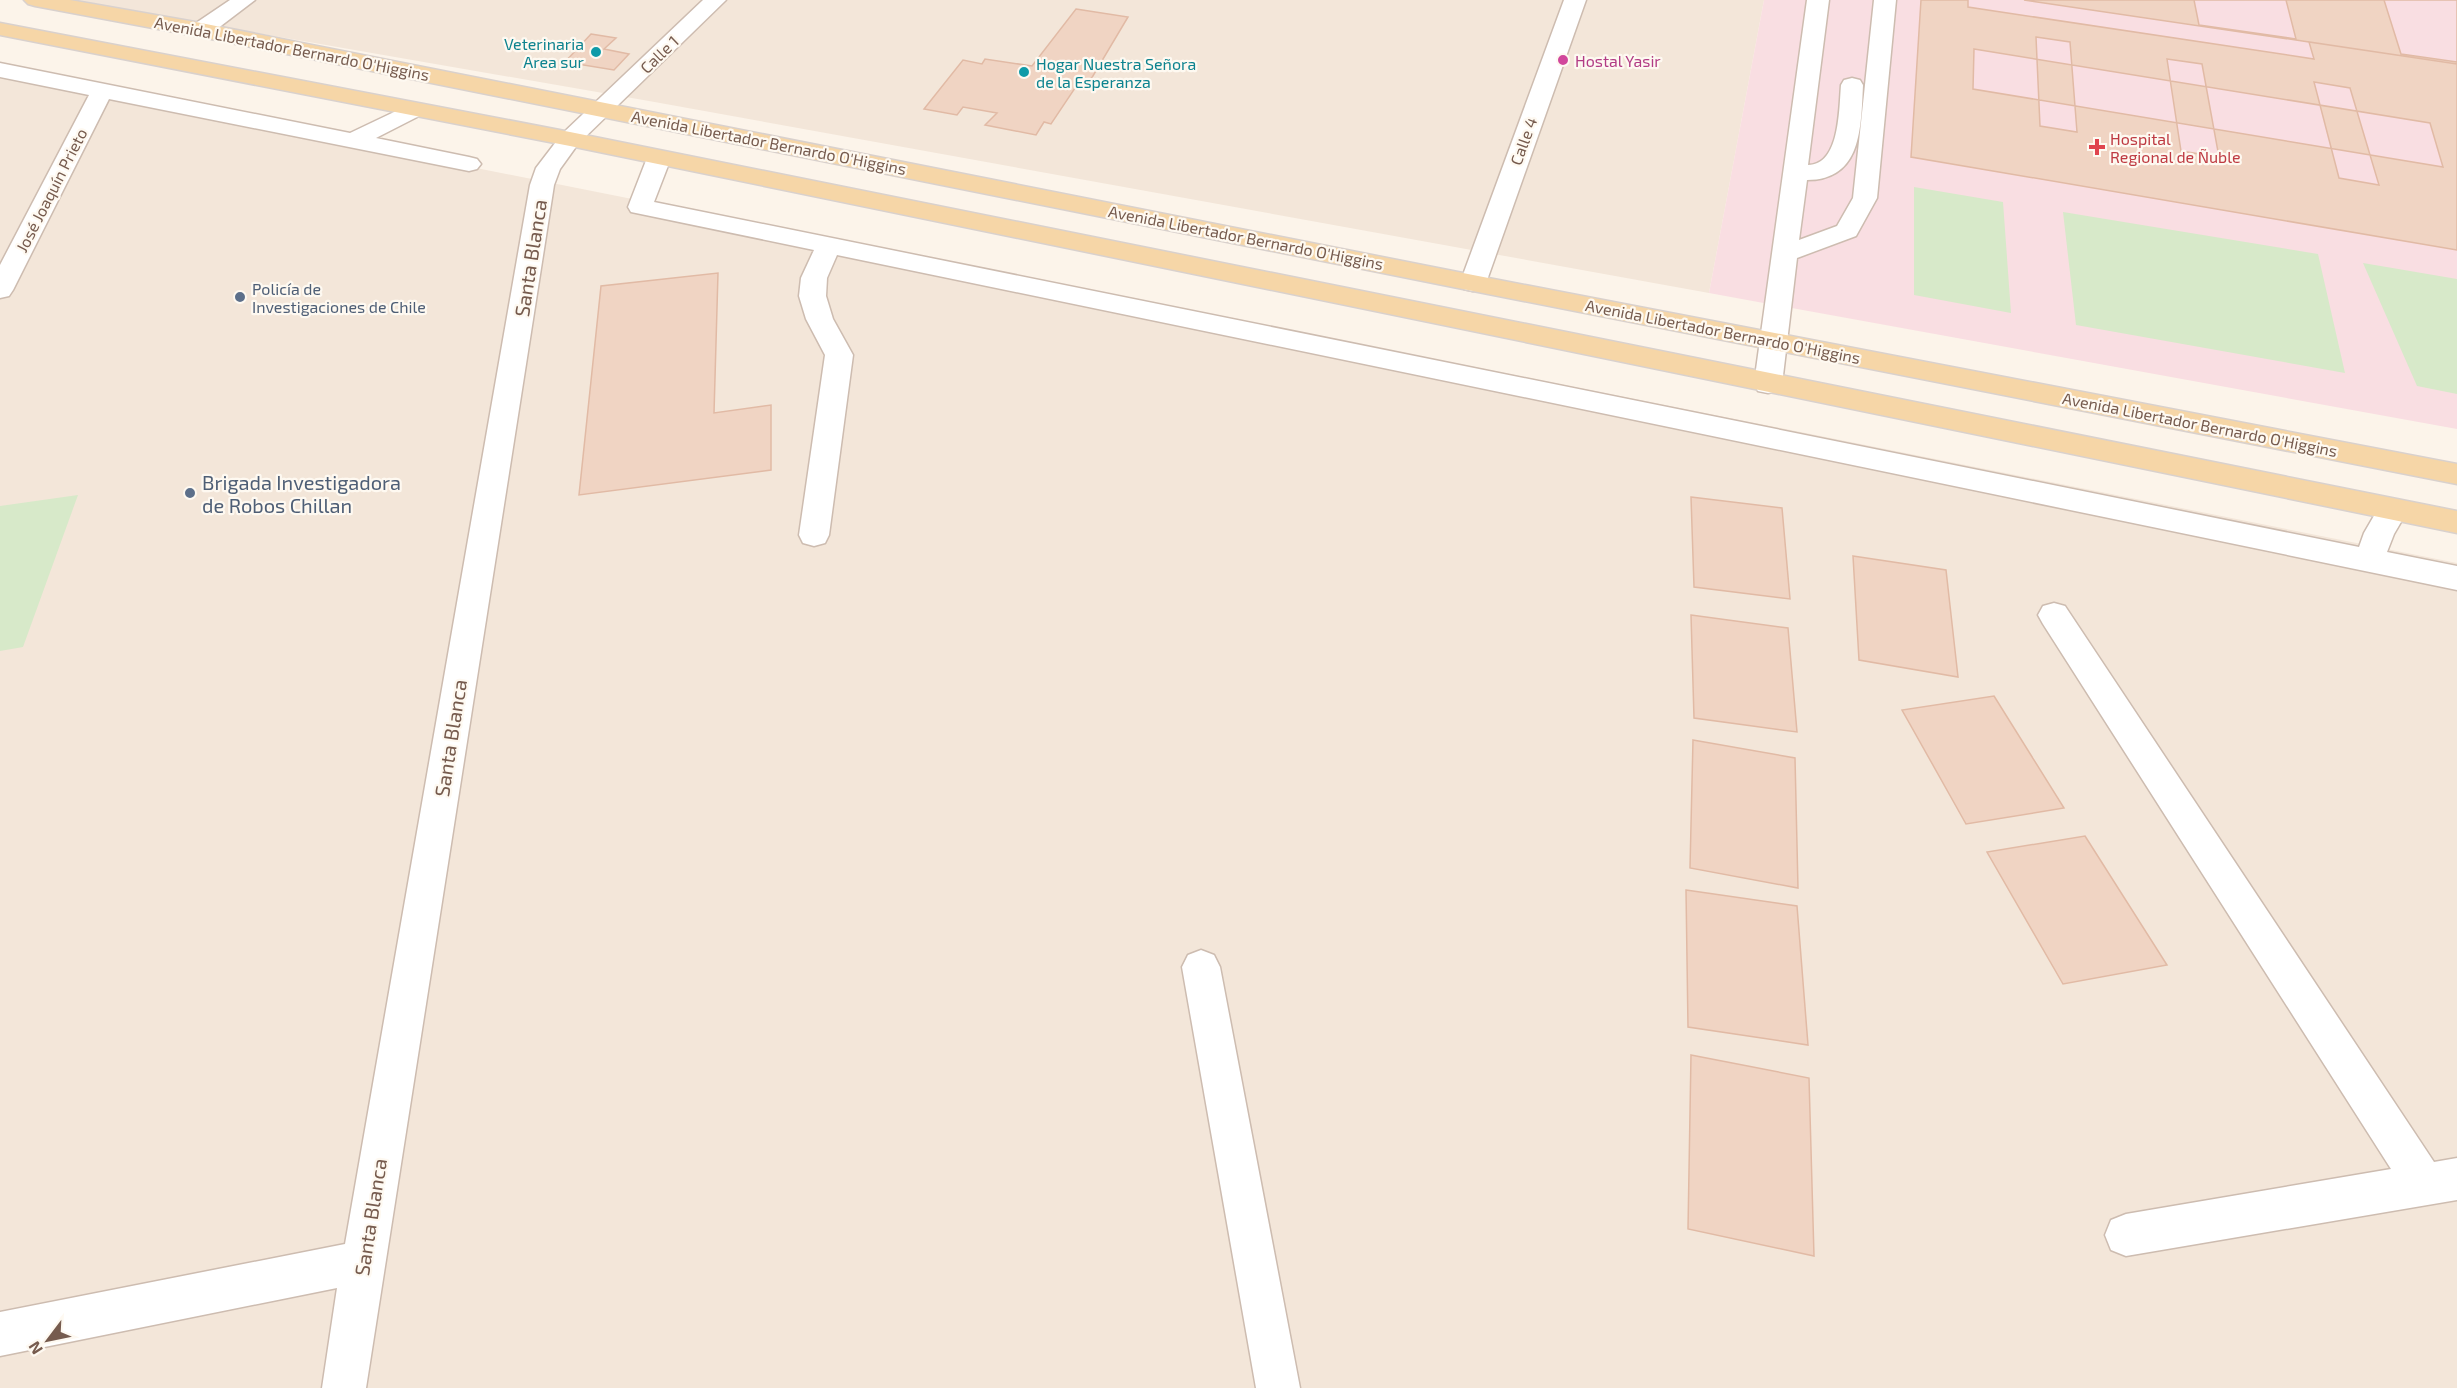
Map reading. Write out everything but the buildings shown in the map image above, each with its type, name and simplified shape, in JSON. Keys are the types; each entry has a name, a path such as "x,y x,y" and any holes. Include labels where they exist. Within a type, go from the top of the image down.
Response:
{"main road":[{"name":"Avenida Libertador Bernardo O'Higgins","path":"35,0 201,30 1473,283 2457,474"},
{"name":"Avenida Libertador Bernardo O'Higgins","path":"0,29 570,139 1768,384 2457,522"}],"street":[{"path":"201,30 244,0"},
{"name":"Calle 1","path":"603,109 715,0"},
{"name":"Calle 4","path":"1473,283 1575,0"},
{"path":"1768,384 1818,0"},
{"path":"1785,254 1847,231 1865,198 1885,0"},
{"path":"0,70 469,164"},
{"path":"1795,172 1826,171 1837,163 1846,138 1852,85"},
{"name":"José Joaquín Prieto","path":"0,290 102,91"},
{"name":"Santa Blanca","path":"344,1388 542,185 548,168 570,139 603,109"},
{"name":"Avenida Libertador Bernardo O'Higgins","path":"352,141 413,110"},
{"name":"Avenida Libertador Bernardo O'Higgins","path":"659,158 640,207 2457,578"},
{"path":"814,535 839,355 836,343 816,312 812,296 813,279 819,262 830,246"},
{"path":"2369,560 2379,533 2392,510"},
{"path":"2054,615 2441,1181 2126,1235"},
{"path":"1201,967 1278,1388"},
{"path":"0,1334 363,1262"}],"shaded area":[{"path":"67,0 1764,0 1709,293 649,101"},
{"name":"Hospital Regional de Ñuble","path":"1764,0 2457,0 2457,429 1709,293"},
{"path":"0,73 2457,563 2457,1388 0,1388"}],"green space":[{"path":"1914,187 2003,202 2011,313 1914,295"},
{"path":"2063,212 2318,254 2345,373 2076,325"},
{"path":"2363,263 2457,279 2457,394 2417,386"},
{"path":"78,495 23,647 0,651 0,506"}],"place":[{"name":"Veterinaria Area sur","path":"596,52"},
{"name":"Hostal Yasir","path":"1563,60"},
{"name":"Hogar Nuestra Señora de la Esperanza","path":"1024,72"},
{"name":"Hospital Regional de Ñuble","path":"2097,147"},
{"name":"Policía de Investigaciones de Chile","path":"240,297"},
{"name":"Brigada Investigadora de Robos Chillan","path":"190,493"}]}
